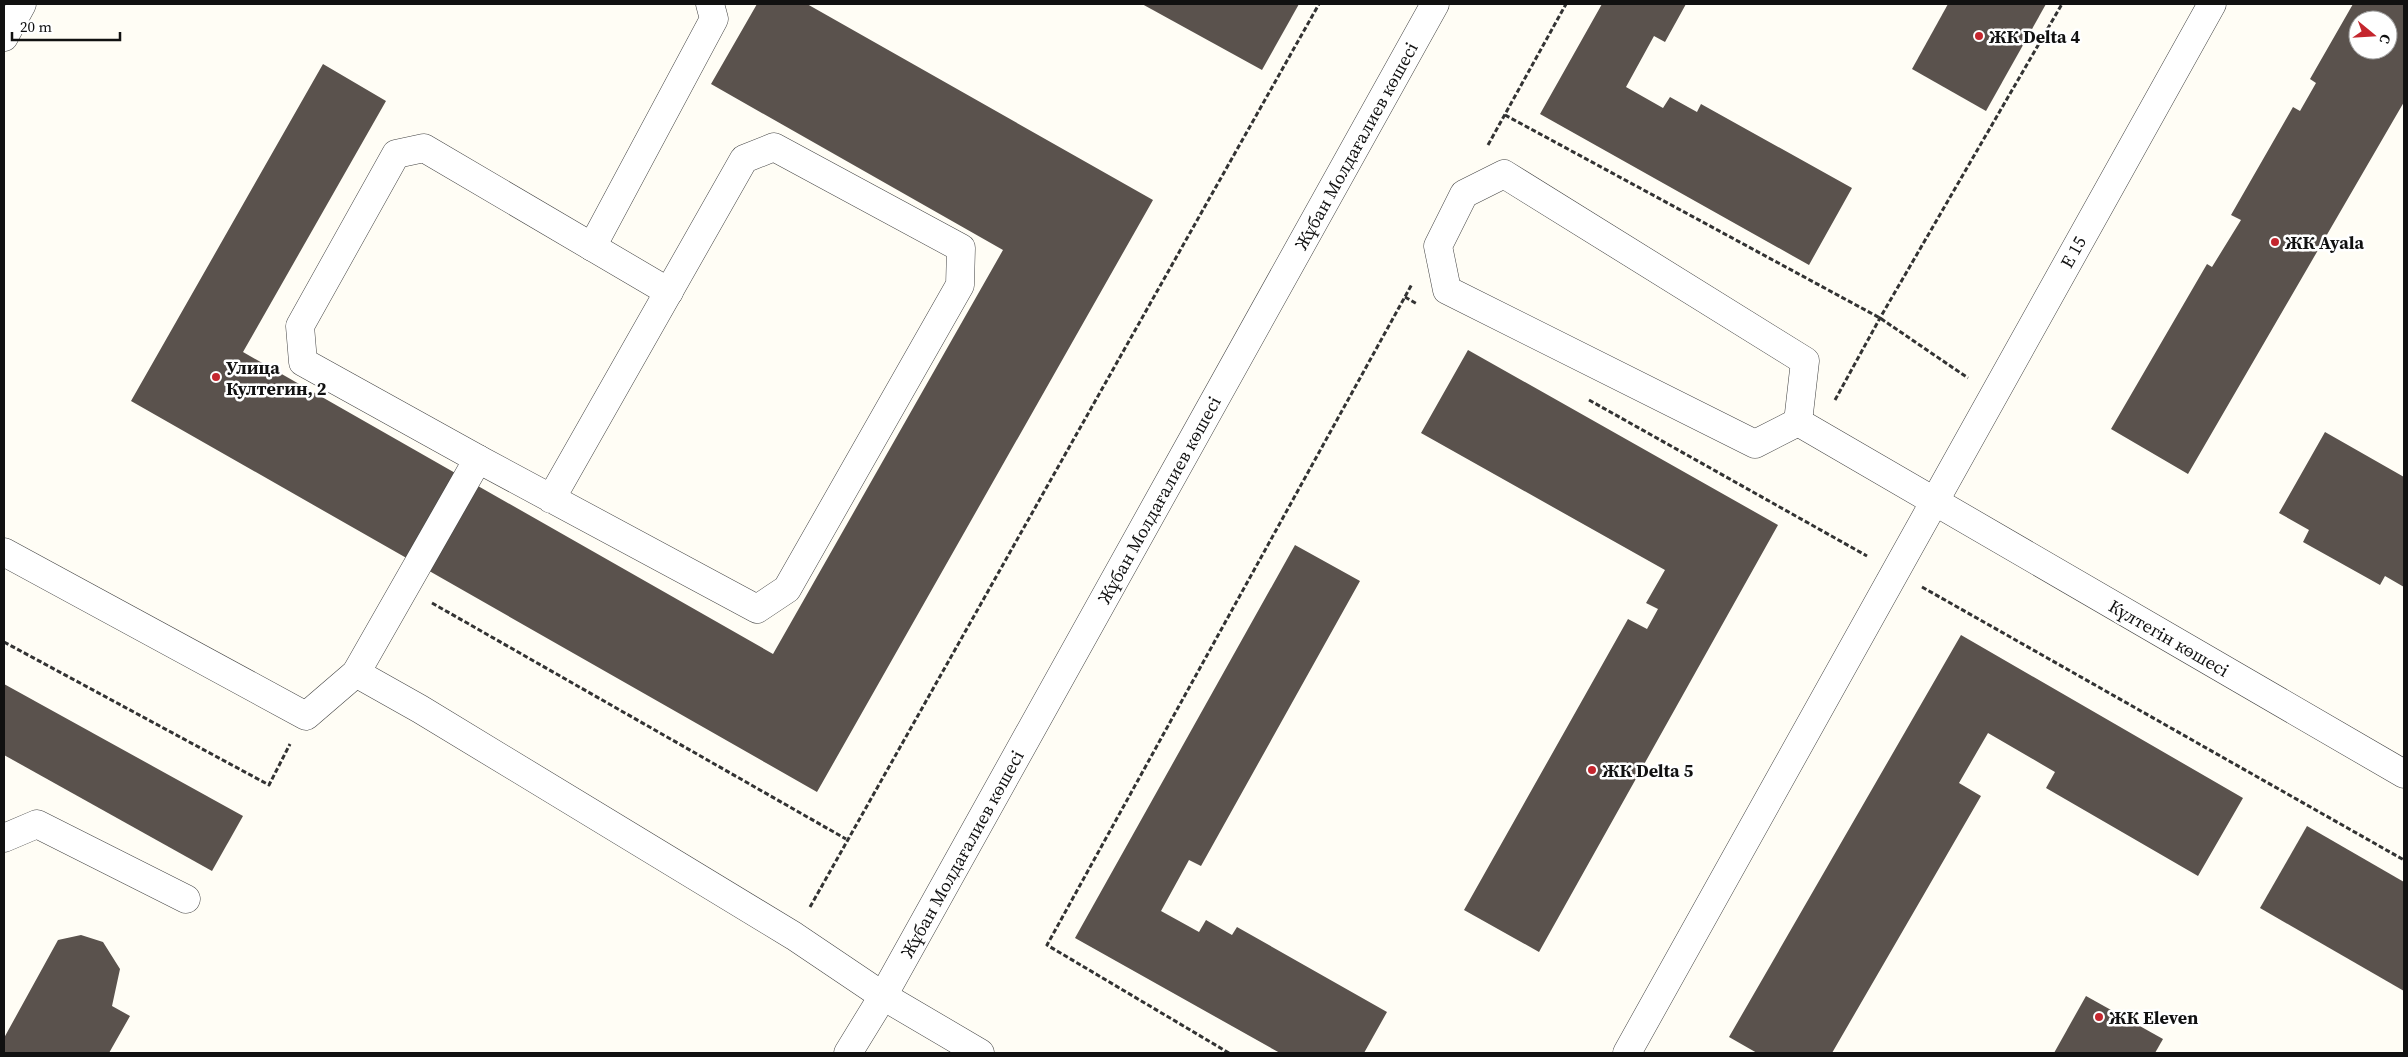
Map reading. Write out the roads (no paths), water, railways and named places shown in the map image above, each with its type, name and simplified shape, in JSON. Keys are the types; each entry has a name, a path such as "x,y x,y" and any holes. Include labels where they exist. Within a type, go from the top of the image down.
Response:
{"street":[{"path":"4,38 22,4"},
{"path":"592,247 714,19 710,4"},
{"name":"Жұбан Молдағалиев көшесі","path":"848,1053 883,996 1435,4"},
{"name":"E 15","path":"1627,1053 2212,4"},
{"path":"552,499 669,292 744,159 774,147 961,248 960,285 787,589 758,609 552,499 478,459 303,362 300,326 396,154 424,148 669,292"},
{"path":"1504,174 1805,361 1808,428 1755,444 1447,290 1438,246 1464,194 1504,174"},
{"name":"Күлтегін көшесі","path":"1808,428 2404,774"},
{"path":"4,552 306,716 356,673 478,459"},
{"path":"356,673 420,709 794,936 883,996 980,1053"},
{"path":"4,838 37,824 186,899"}],"place":[{"name":"ЖК Delta 4","path":"1979,36"},
{"name":"ЖК Ayala","path":"2275,242"},
{"name":"Улица Култегин, 2","path":"216,377"},
{"name":"ЖК Delta 5","path":"1592,770"},
{"name":"ЖК Eleven","path":"2099,1017"}]}
